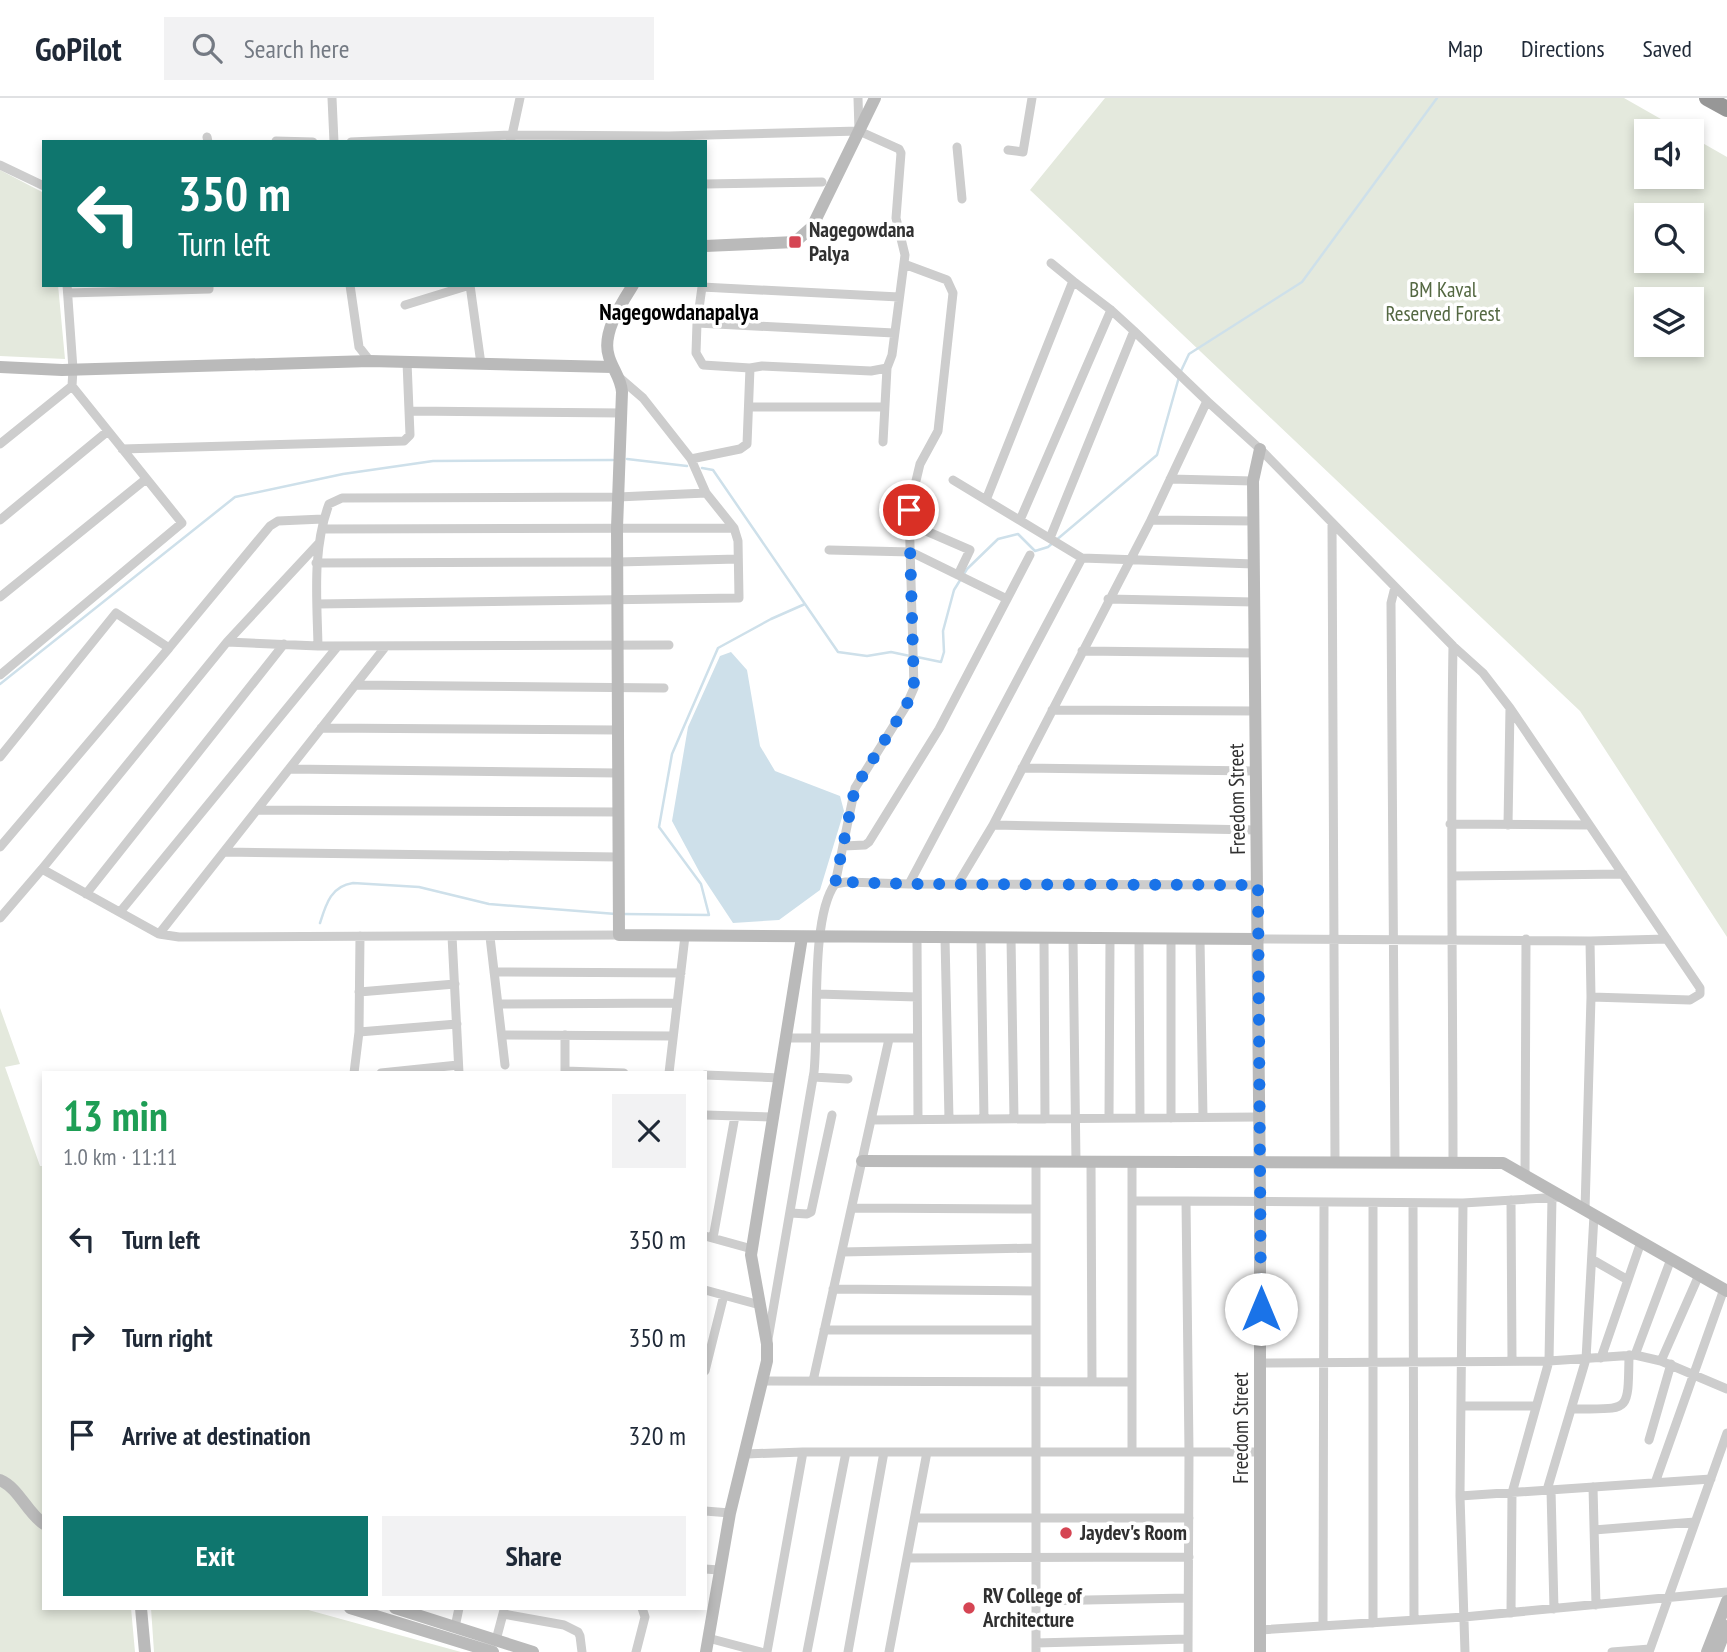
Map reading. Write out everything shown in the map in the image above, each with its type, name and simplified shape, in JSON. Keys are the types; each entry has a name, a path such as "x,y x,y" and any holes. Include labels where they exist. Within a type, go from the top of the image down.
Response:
{"highway":[{"path":"1707,98 1727,109"}],"street":[{"path":"332,98 334,140"},
{"path":"511,138 520,98"},
{"path":"858,98 859,131"},
{"path":"707,246 795,242 812,227 875,98"},
{"path":"1008,150 1023,152 1032,98"},
{"path":"431,140 669,139 859,131 899,149 901,153 896,218 905,255 892,355 887,368 883,442"},
{"path":"957,148 962,199"},
{"path":"0,165 42,185"},
{"path":"707,184 822,182"},
{"path":"1051,263 1111,310 1260,449 1453,646 1483,673 1510,708 1700,988 1700,994 1690,1000 1591,997"},
{"path":"706,1652 712,1570 730,1513 764,1381 767,1344 813,1077 818,1038 819,937 828,893 835,884 855,788 906,706 914,688 909,510 920,464 938,431 953,293 947,280 904,264"},
{"path":"986,500 1073,281"},
{"path":"0,675 182,523 72,386 68,289 209,287"},
{"path":"350,287 359,347 370,361"},
{"path":"405,305 464,287"},
{"path":"470,287 481,364"},
{"path":"317,604 740,598 734,528 706,494 691,459 643,398 621,379 612,367 607,352 609,333 620,304 632,287"},
{"path":"887,368 871,371 703,365 696,353 702,287 899,297"},
{"path":"1020,520 1111,310"},
{"path":"697,323 894,333"},
{"path":"1050,538 1134,331"},
{"path":"0,368 73,369 370,361 612,367"},
{"path":"122,449 404,441 410,435 407,362"},
{"path":"691,459 740,449 747,444 750,368"},
{"path":"619,935 617,528 621,379"},
{"path":"0,443 72,386"},
{"path":"957,885 993,825 1151,520 1207,401"},
{"path":"750,407 884,407"},
{"path":"410,411 621,413"},
{"path":"0,520 108,431"},
{"name":"Freedom Street","path":"1260,449 1253,481 1261,1363 1260,1652"},
{"path":"0,597 146,479"},
{"path":"1170,479 1253,481"},
{"path":"953,480 1082,558 1254,564"},
{"path":"318,646 316,563 319,542 329,504 342,498 706,494"},
{"path":"1151,520 1254,521"},
{"path":"0,847 270,526 278,522 734,528"},
{"path":"1332,523 1335,1162"},
{"path":"910,524 970,550 958,575"},
{"path":"0,918 227,642 319,542"},
{"path":"829,550 911,552 1007,599"},
{"path":"844,846 865,845 869,842 939,729 1030,555"},
{"path":"909,884 1082,558"},
{"path":"316,563 738,559"},
{"path":"1395,587 1391,603 1395,1162"},
{"path":"1108,599 1254,602"},
{"path":"0,757 116,613 169,648"},
{"path":"227,642 318,646 669,645"},
{"path":"86,894 284,644"},
{"path":"120,912 338,646"},
{"path":"159,934 386,646"},
{"path":"1452,1162 1453,939 1450,824 1453,646"},
{"path":"1082,651 1255,653"},
{"path":"355,685 664,688"},
{"path":"1508,825 1510,708"},
{"path":"1052,710 1256,711"},
{"path":"321,728 618,730"},
{"path":"1022,768 1256,771"},
{"path":"289,769 618,773"},
{"path":"257,810 618,812"},
{"path":"1450,824 1589,825"},
{"path":"993,825 1257,830"},
{"path":"224,852 618,857"},
{"path":"41,869 159,934 179,937 619,935 1590,941 1667,939"},
{"path":"1452,876 1623,874"},
{"path":"835,884 1258,885"},
{"path":"354,1071 359,1031 360,936"},
{"path":"420,1071 459,1069 452,936"},
{"path":"668,1071 685,936"},
{"path":"490,937 506,1065"},
{"path":"767,1344 751,1255 802,937"},
{"path":"917,938 918,1119"},
{"path":"945,938 949,1119"},
{"path":"981,938 984,1119"},
{"path":"1011,938 1014,1119"},
{"path":"1044,938 1045,1119"},
{"path":"1073,939 1076,1162"},
{"path":"1109,1118 1110,939"},
{"path":"1139,939 1140,1118"},
{"path":"1171,939 1171,1118"},
{"path":"1200,939 1203,1117"},
{"path":"1525,1175 1526,940"},
{"path":"1554,1609 1549,1490 1586,1359 1593,1260 1590,1213 1590,941"},
{"path":"494,972 681,973"},
{"path":"359,992 455,984"},
{"path":"817,993 917,997"},
{"path":"498,1004 677,1003"},
{"path":"359,1031 457,1024"},
{"path":"502,1035 673,1036"},
{"path":"565,1035 565,1071"},
{"path":"786,1038 917,1038"},
{"path":"813,1381 889,1039"},
{"path":"707,1075 780,1078"},
{"path":"813,1077 848,1079"},
{"path":"707,1115 774,1117"},
{"path":"791,1213 811,1212 832,1115"},
{"path":"735,1116 709,1237 752,1249"},
{"path":"871,1120 1259,1117"},
{"path":"862,1161 1503,1163 1557,1197 1725,1290 1655,1483"},
{"path":"1036,1162 1036,1648 1188,1639"},
{"path":"1091,1162 1092,1382"},
{"path":"1132,1162 1132,1452"},
{"path":"1133,1201 1463,1203 1557,1197"},
{"path":"1511,1613 1512,1493 1549,1361 1557,1197"},
{"path":"1511,1200 1513,1361"},
{"path":"1186,1201 1188,1652"},
{"path":"1323,1626 1324,1203"},
{"path":"1373,1203 1373,1623"},
{"path":"1413,1203 1414,1620"},
{"path":"1463,1203 1461,1496 1465,1652"},
{"path":"852,1208 1036,1209"},
{"path":"1601,1358 1641,1242"},
{"path":"842,1252 1036,1248"},
{"path":"1571,1409 1613,1409 1624,1404 1628,1396 1632,1355 1671,1259"},
{"path":"1593,1260 1628,1280"},
{"path":"1661,1361 1699,1275"},
{"path":"834,1289 1036,1291"},
{"path":"707,1291 760,1305"},
{"path":"707,1363 724,1295"},
{"path":"824,1330 1036,1330"},
{"path":"1261,1363 1549,1361 1632,1355 1671,1364 1727,1389"},
{"path":"1650,1440 1671,1364"},
{"path":"764,1381 1132,1382"},
{"path":"1461,1406 1536,1406"},
{"path":"1612,1652 1649,1651 1727,1433"},
{"path":"767,1652 803,1452"},
{"path":"807,1652 846,1452"},
{"path":"848,1652 884,1452"},
{"path":"889,1652 927,1452"},
{"path":"746,1454 1259,1452"},
{"path":"1461,1496 1711,1479"},
{"path":"0,1480 9,1486 42,1522"},
{"path":"1593,1487 1596,1605"},
{"path":"707,1511 730,1513"},
{"path":"915,1518 1189,1518"},
{"path":"1594,1530 1695,1522"},
{"path":"907,1558 1189,1557"},
{"path":"1260,1630 1464,1617 1727,1592"},
{"path":"1036,1601 1188,1598"},
{"path":"1716,1648 1727,1601"},
{"path":"141,1610 145,1652"},
{"path":"364,1610 422,1618 455,1627 495,1647"},
{"path":"400,1610 495,1647 533,1652"},
{"path":"455,1627 459,1610"},
{"path":"636,1652 645,1617 643,1610"},
{"path":"495,1647 504,1611 573,1629 580,1636 582,1652"},
{"path":"1716,1648 1727,1626"},
{"path":"708,1638 761,1652"}],"green space":[{"name":"BM Kaval Reserved Forest","path":"1105,98 1624,98 1661,119 1634,119 1634,189 1704,189 1704,144 1727,157 1727,937 1580,711 1030,190"},
{"path":"0,170 42,192 42,287 58,287 65,359 0,356"},
{"path":"0,1008 20,1064 5,1067 42,1166 42,1610 131,1610 135,1652 0,1652"},
{"path":"151,1610 308,1610 461,1652 154,1652"}],"water":[{"path":"731,652 747,670 760,746 775,771 840,796 844,811 820,890 779,920 733,923 700,873 672,821 688,727 720,656"}],"waterway":[{"path":"1181,371 1189,354 1302,282 1437,98"},
{"path":"917,657 941,662 944,652 943,631 954,590 967,569 998,539 1018,534 1035,551 1048,547 1157,455 1179,377"},
{"path":"627,459 687,466"},
{"path":"0,684 235,497 343,474 433,461 613,460"},
{"path":"702,468 713,470 805,604"},
{"path":"623,914 709,915 701,884 659,827 672,754 718,648 805,604 838,652 867,656 891,652 910,656"},
{"path":"320,923 334,892 353,883 419,887 489,904 616,914"}],"place":[{"name":"Nagegowdana Palya","path":"795,242"},
{"name":"Jaydev's Room","path":"1066,1533"},
{"name":"RV College of Architecture","path":"969,1608"}],"district":[{"name":"Nagegowdanapalya","path":"679,312"}],"route":[{"path":"909,510 914,688 851,797 835,884 1258,885 1261,1309"}]}
